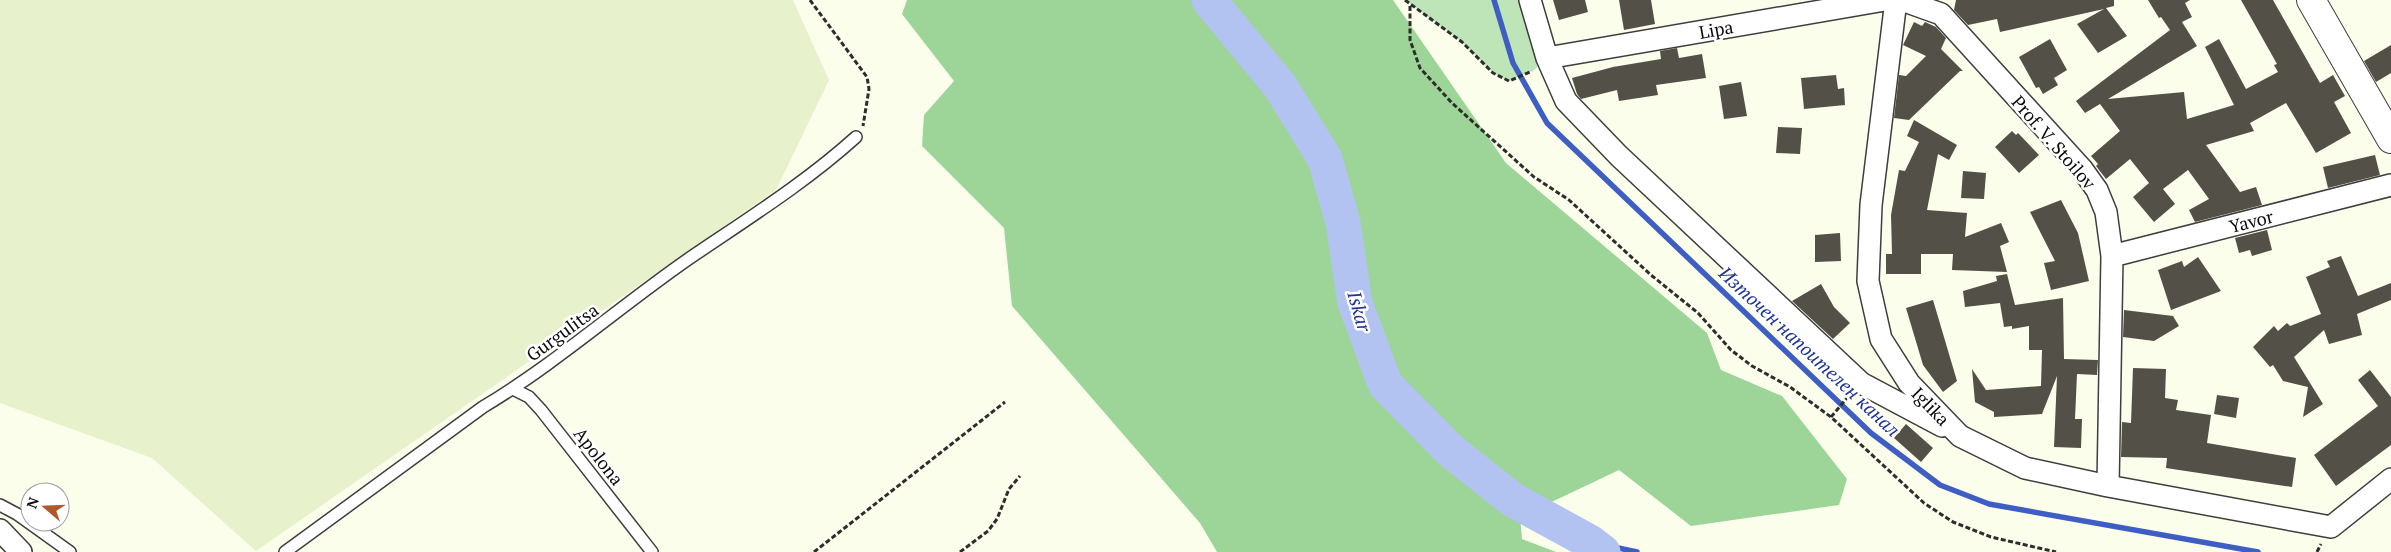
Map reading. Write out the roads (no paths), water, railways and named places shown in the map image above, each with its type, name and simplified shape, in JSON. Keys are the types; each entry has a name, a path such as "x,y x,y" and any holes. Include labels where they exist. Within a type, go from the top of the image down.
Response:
{"street":[{"path":"1530,0 1541,64 1566,101 1619,156 1826,352 1861,382 1960,436"},
{"name":"Lipa","path":"1541,64 1886,0"},
{"name":"Iglika","path":"1896,0 1871,205 1868,281 1882,339 1909,383 1960,436 2025,468 2108,486 2331,527 2391,480"},
{"name":"Prof. V. Stoilov","path":"1902,0 1941,14 2082,169 2098,190 2106,212 2112,256 2108,486"},
{"path":"2311,0 2391,138"},
{"name":"Yavor","path":"2112,256 2391,185"},
{"path":"0,530 21,552"}],"lane":[{"name":"Gurgulitsa","path":"285,552 482,407 514,388 687,260 776,199 856,137"},
{"name":"Apolona","path":"514,388 529,398 541,410 652,552"},
{"path":"0,505 17,514 70,552"}],"waterway":[{"name":"Iskar","path":"1209,0 1280,86 1325,159 1343,223 1355,303 1385,384 1451,451 1513,500 1590,542 1603,552"},
{"name":"Източен напоителен канал","path":"1494,0 1513,63 1547,123 1871,433 1940,485 1989,504 2258,552"},
{"path":"1590,542 1637,552"}]}
